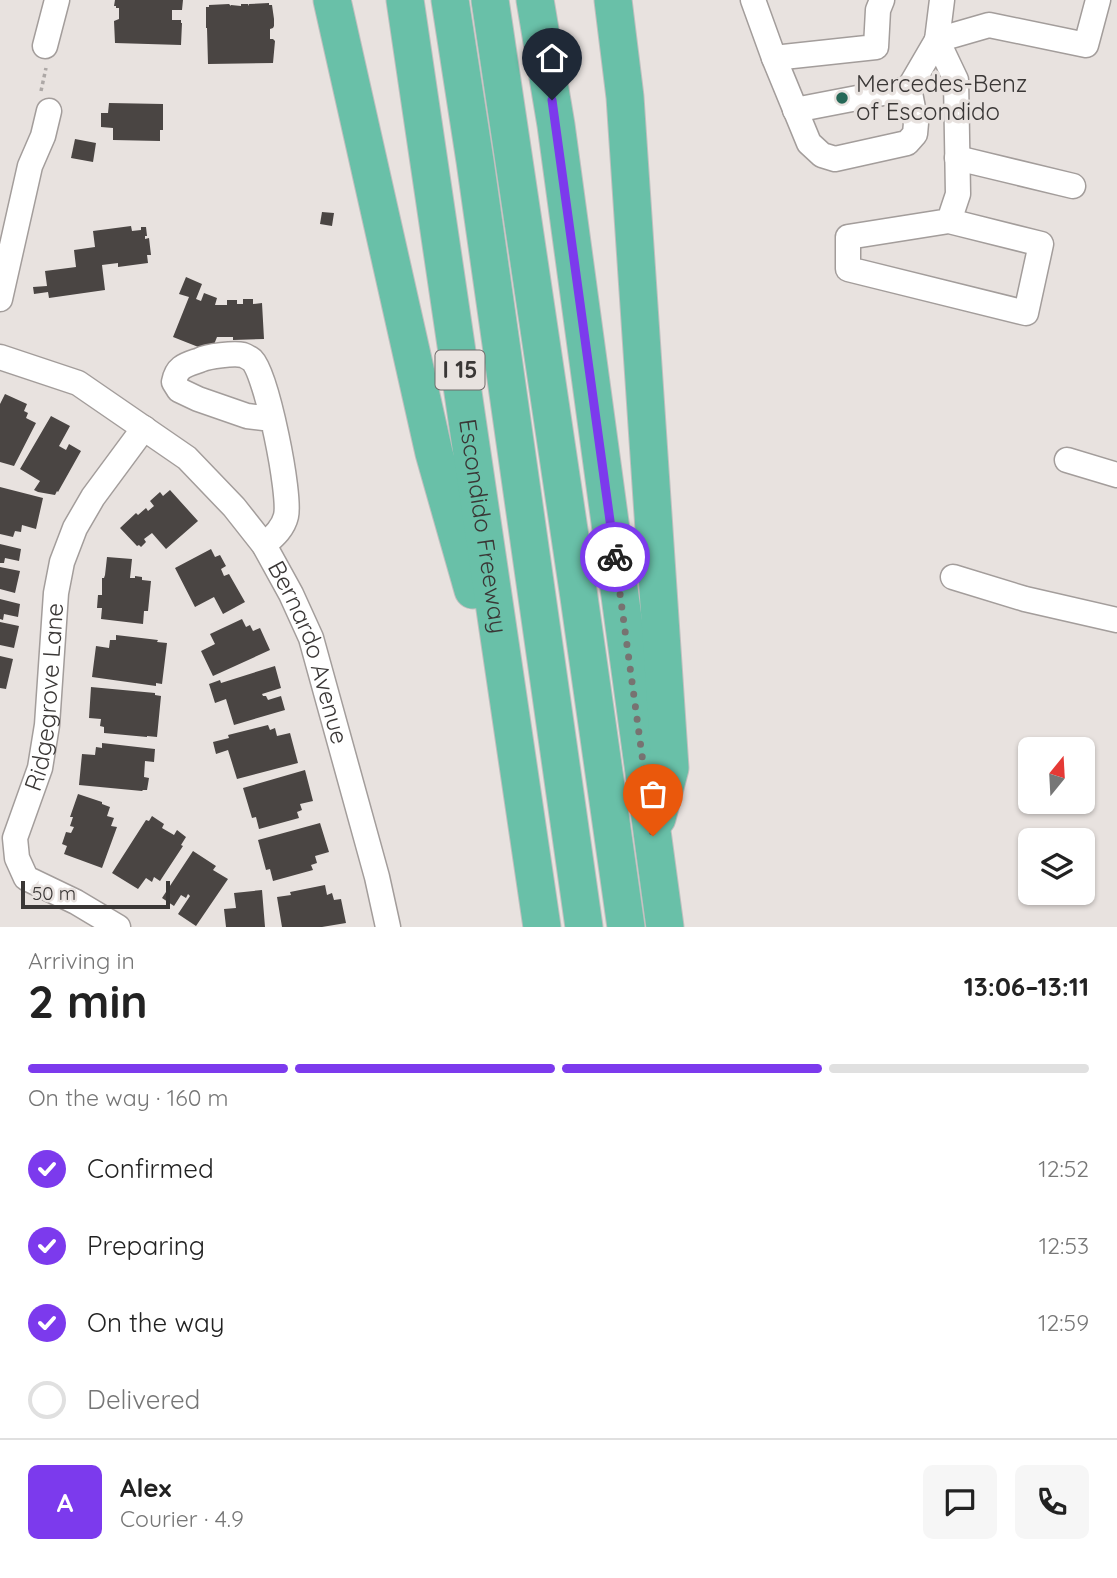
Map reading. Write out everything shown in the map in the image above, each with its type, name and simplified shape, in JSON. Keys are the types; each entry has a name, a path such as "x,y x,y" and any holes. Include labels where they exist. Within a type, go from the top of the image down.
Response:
{"highway":[{"path":"332,0 434,453 514,740"},
{"name":"Escondido Freeway","path":"405,0 542,927"},
{"path":"450,0 584,927"},
{"path":"490,0 626,927"},
{"path":"536,0 665,927"},
{"path":"614,0 625,96 670,768 653,836"}],"street":[{"path":"45,46 57,0"},
{"path":"753,0 809,143 822,155 835,159 907,143 915,134 916,123 909,88 937,40 942,0"},
{"path":"774,58 876,47 878,10 882,0"},
{"path":"937,40 989,25 1086,45 1098,0"},
{"path":"937,40 956,80 958,194 949,221"},
{"path":"795,110 909,88"},
{"path":"0,299 30,166 43,136 49,111"},
{"path":"957,158 1073,186"},
{"path":"949,221 1041,244 1026,313 848,269 848,237 949,221"},
{"name":"Bernardo Avenue","path":"0,357 78,383 187,458 234,507 264,545 311,638 377,877 388,927"},
{"path":"264,545 282,527 287,514 285,482 272,419"},
{"name":"Ridgegrove Lane","path":"118,927 76,902 26,878 17,858 15,838 40,768 47,725 56,593 62,562 75,528 93,497 144,428"},
{"path":"1067,460 1117,475"},
{"path":"953,577 1025,600 1117,620"}],"path":[{"path":"45,46 46,69 39,100 49,111"}],"building":[{"path":"115,0 183,0 182,10 172,10 172,20 181,20 182,23 181,45 115,43 114,21 119,19 119,8 114,6"},
{"path":"272,5 274,19 274,26 270,29 270,39 275,41 273,63 208,64 206,7"},
{"path":"109,103 163,104 163,130 160,130 160,141 113,140 113,128 101,127 101,113 108,113"},
{"path":"75,139 96,143 93,162 71,158"},
{"path":"322,212 334,213 332,226 320,224"},
{"path":"131,226 132,231 146,227 145,239 149,238 151,255 147,255 148,263 118,267 118,263 102,265 105,290 49,298 48,292 34,294 33,287 47,286 45,271 76,267 74,250 95,247 93,231"},
{"path":"186,277 202,284 196,299 201,301 204,293 217,298 215,305 227,305 227,300 237,300 237,304 243,304 243,299 253,299 253,304 262,303 264,339 233,340 233,337 217,337 211,352 173,337 189,297 179,294"},
{"path":"5,394 27,404 24,411 28,413 26,418 36,423 14,466 0,462 0,404"},
{"path":"51,416 70,426 59,446 66,450 69,444 81,451 55,495 34,490 40,481 20,469"},
{"path":"0,487 43,498 36,529 22,525 21,532 15,531 13,537 0,534"},
{"path":"170,490 198,521 166,549 152,533 144,539 146,542 141,547 137,546 120,528 136,513 138,515 146,508 148,511 154,506 150,501 160,492 163,496"},
{"path":"0,544 21,549 19,561 5,558 4,563 0,563"},
{"path":"211,549 215,557 220,555 226,566 221,569 224,576 229,574 245,602 223,614 214,597 195,607 175,568"},
{"path":"107,557 132,559 130,578 142,577 142,580 151,581 148,611 144,611 143,624 101,619 102,608 97,608 98,595 102,595 102,578 105,575"},
{"path":"0,567 20,571 15,593 0,589"},
{"path":"0,599 20,604 18,617 4,614 3,620 0,619"},
{"path":"242,619 246,627 250,625 253,631 260,628 270,650 213,676 201,651 215,644 210,634"},
{"path":"0,622 19,626 14,648 0,645"},
{"path":"116,635 167,643 162,684 156,683 156,686 92,677 96,646 109,648 110,640 116,640"},
{"path":"0,656 13,659 6,689 0,688"},
{"path":"275,666 281,688 262,694 268,700 281,696 285,710 234,725 226,699 215,703 209,684 220,680 221,683"},
{"path":"91,687 155,693 161,696 157,737 104,733 104,727 100,726 101,719 89,718"},
{"path":"268,725 270,730 275,728 277,736 290,733 298,763 237,779 228,750 216,754 213,742 229,738 228,735"},
{"path":"102,743 155,749 154,762 145,761 144,777 149,778 147,790 79,785 82,754 95,755 96,747 102,748"},
{"path":"305,770 313,801 300,804 302,810 297,812 299,818 259,829 256,817 252,818 243,788"},
{"path":"78,794 110,807 107,816 114,818 111,826 117,827 102,868 64,854 67,846 62,844 66,832 71,833 74,827 70,826 73,817 70,817"},
{"path":"152,816 164,824 162,828 174,835 177,830 186,837 160,881 154,877 152,882 146,878 138,889 112,873 146,820 149,821"},
{"path":"320,823 329,852 315,856 317,863 311,865 313,870 273,881 270,869 266,870 258,840"},
{"path":"193,851 216,866 213,870 228,879 196,926 178,914 190,896 188,894 186,898 181,895 174,906 162,898"},
{"path":"325,885 327,895 332,893 334,900 341,899 346,923 322,927 282,927 277,897"},
{"path":"262,890 265,927 226,927 224,909 236,908 234,893"}],"way so far":[{"path":"615,557 653,836"}],"place":[{"name":"Mercedes-Benz of Escondido","path":"842,98"}],"route":[{"path":"552,100 615,557"}]}
